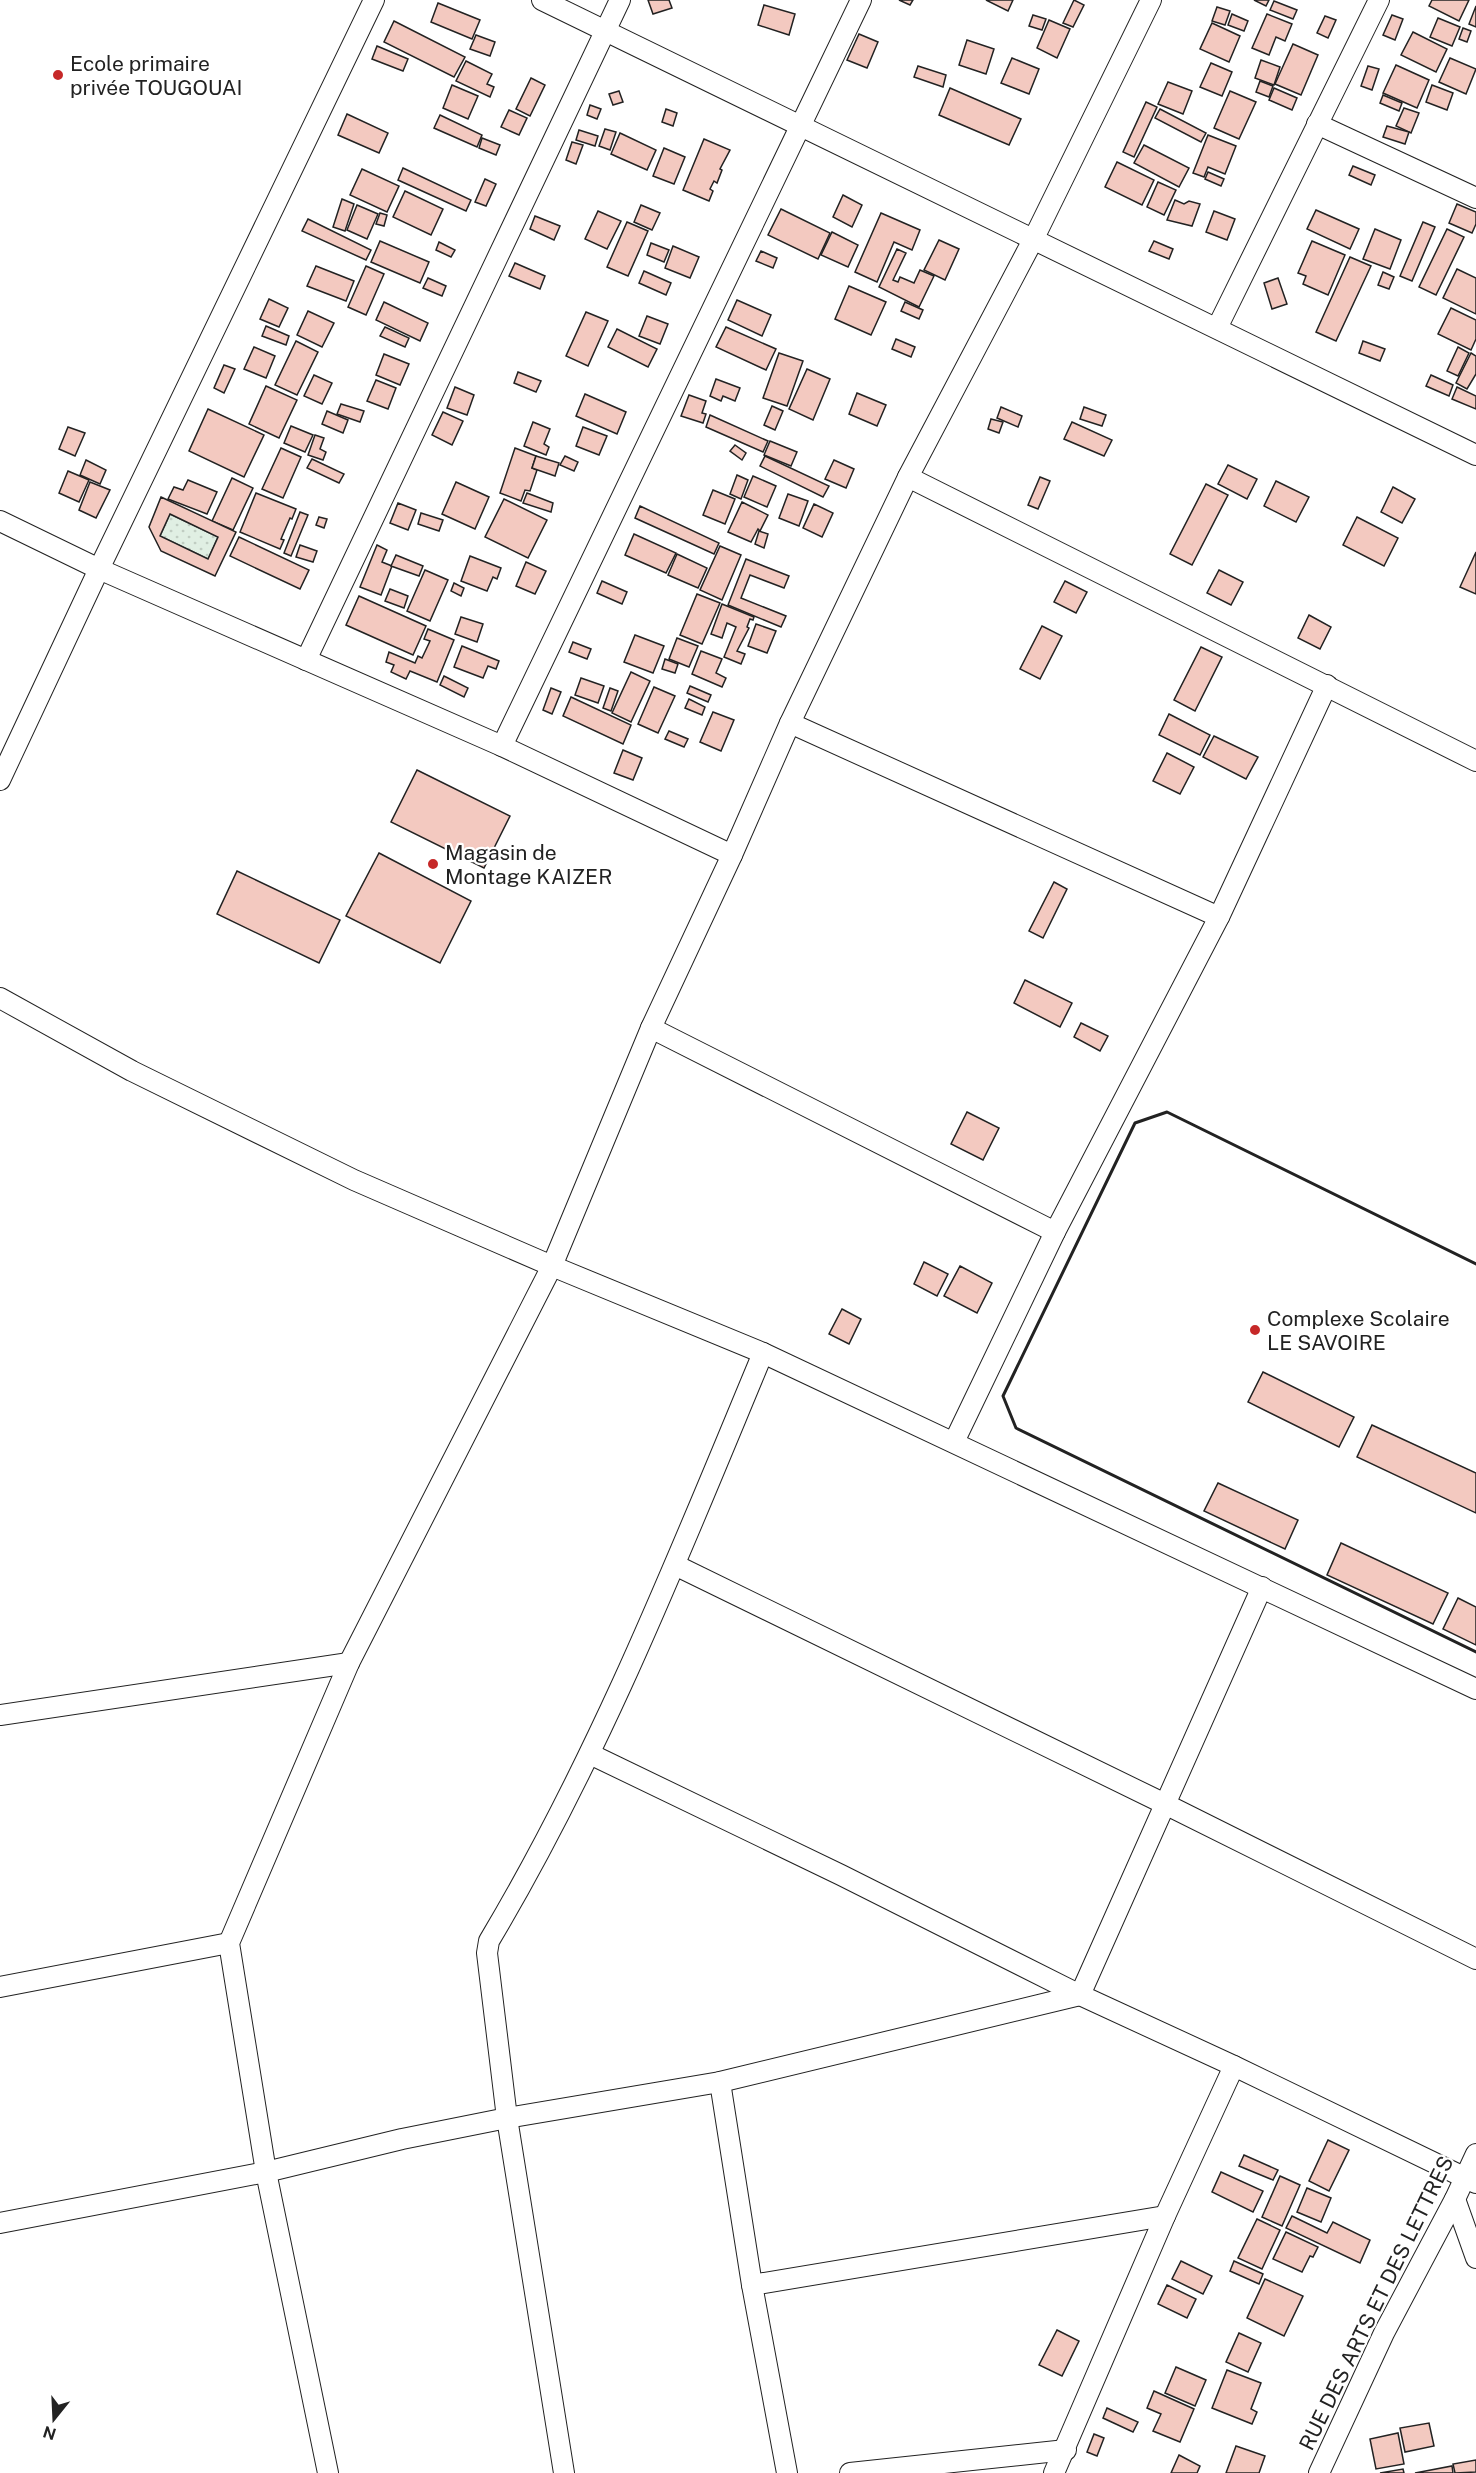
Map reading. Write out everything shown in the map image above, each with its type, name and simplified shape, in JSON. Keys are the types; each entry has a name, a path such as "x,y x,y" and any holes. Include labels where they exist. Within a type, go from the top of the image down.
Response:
{"street":[{"path":"0,780 99,569 374,0"},
{"path":"542,0 1476,455"},
{"path":"306,660 620,0"},
{"path":"502,746 861,0"},
{"path":"328,2473 266,2172 229,1943 349,1664 552,1266 651,1028 732,855 790,723 908,477 1033,240 1151,0"},
{"path":"1217,328 1379,0"},
{"path":"1317,124 1476,198"},
{"path":"908,477 1476,760"},
{"path":"0,521 99,569 502,746 732,855"},
{"path":"954,1443 1055,1232 1219,917 1327,686"},
{"path":"790,723 1219,917"},
{"path":"0,998 132,1071 343,1175 552,1266 763,1353 1476,1689"},
{"path":"651,1028 1055,1232"},
{"path":"564,2473 507,2118 487,1953 489,1941 590,1754 675,1565 763,1353"},
{"path":"675,1565 1167,1805 1476,1959"},
{"path":"1080,1995 1167,1805 1262,1587"},
{"path":"0,1715 349,1664"},
{"path":"590,1754 841,1875 1080,1995 1234,2066 1471,2181"},
{"path":"0,1986 229,1943"},
{"path":"0,2223 266,2172 402,2139 507,2118 720,2082 1080,1995"},
{"path":"1054,2473 1066,2450 1165,2216 1234,2066"},
{"path":"720,2082 752,2285 787,2473"},
{"name":"RUE DES ARTS ET DES LETTRES","path":"1318,2473 1384,2333 1455,2199 1471,2181 1476,2154"},
{"path":"1455,2199 1476,2258"},
{"path":"752,2285 1165,2216"},
{"path":"850,2473 1066,2450"}],"green space":[{"path":"170,514 218,537 208,559 160,536"}],"building":[{"path":"648,0 669,0 672,8 653,14"},
{"path":"899,0 913,0 910,5"},
{"path":"986,0 1013,0 1008,11"},
{"path":"1074,0 1084,5 1073,27 1063,23"},
{"path":"1254,0 1269,0 1266,6"},
{"path":"1432,0 1469,0 1459,21 1429,6"},
{"path":"1274,1 1297,10 1293,19 1270,10"},
{"path":"438,3 480,20 472,39 431,22"},
{"path":"764,5 795,14 789,35 758,25"},
{"path":"1476,6 1476,27 1469,24"},
{"path":"1217,7 1230,11 1225,25 1212,21"},
{"path":"1232,14 1248,21 1244,31 1228,25"},
{"path":"1267,14 1292,24 1285,41 1276,37 1269,55 1252,48"},
{"path":"1033,15 1046,19 1042,30 1029,26"},
{"path":"1392,15 1403,19 1395,40 1383,35"},
{"path":"1325,16 1336,20 1328,38 1317,33"},
{"path":"1438,18 1460,27 1452,46 1430,37"},
{"path":"1049,20 1070,29 1057,58 1037,48"},
{"path":"394,21 465,57 454,77 384,42"},
{"path":"1212,23 1240,36 1229,62 1200,49"},
{"path":"1463,28 1471,31 1467,42 1459,39"},
{"path":"1413,32 1447,49 1436,72 1401,55"},
{"path":"859,34 878,42 867,68 847,60"},
{"path":"476,35 495,42 490,56 470,49"},
{"path":"967,40 994,49 986,74 959,65"},
{"path":"1293,44 1318,55 1301,95 1275,84"},
{"path":"377,46 408,59 403,71 372,59"},
{"path":"1012,58 1039,69 1029,94 1001,83"},
{"path":"1450,58 1476,69 1466,94 1439,82"},
{"path":"1261,60 1280,67 1274,85 1255,78"},
{"path":"466,61 492,74 487,84 494,87 490,97 456,81"},
{"path":"1211,63 1232,72 1222,96 1200,87"},
{"path":"1396,65 1429,80 1417,108 1383,93"},
{"path":"918,66 946,75 943,87 914,77"},
{"path":"1368,66 1379,69 1372,90 1361,86"},
{"path":"531,78 545,85 530,116 516,109"},
{"path":"1260,81 1273,86 1269,97 1256,92"},
{"path":"1168,82 1192,91 1183,114 1158,104"},
{"path":"452,85 478,96 468,119 443,108"},
{"path":"1432,85 1453,93 1447,110 1426,102"},
{"path":"950,88 1021,119 1009,145 939,115"},
{"path":"1274,88 1297,98 1292,110 1269,100"},
{"path":"619,91 623,102 613,105 609,94"},
{"path":"1230,91 1256,102 1239,139 1214,128"},
{"path":"1383,95 1402,103 1399,111 1380,103"},
{"path":"1146,102 1157,107 1134,157 1123,152"},
{"path":"590,105 601,109 597,119 587,115"},
{"path":"1404,108 1419,113 1411,133 1396,126"},
{"path":"666,109 677,113 673,126 662,122"},
{"path":"1160,109 1206,133 1201,142 1155,118"},
{"path":"509,110 527,118 519,135 501,127"},
{"path":"347,114 388,133 379,153 338,135"},
{"path":"440,115 482,135 477,147 434,128"},
{"path":"1387,126 1409,132 1405,144 1383,137"},
{"path":"605,129 616,132 610,150 599,146"},
{"path":"579,130 598,136 595,146 576,140"},
{"path":"620,133 656,150 647,170 611,154"},
{"path":"1208,135 1236,146 1225,174 1208,167 1204,177 1193,173"},
{"path":"482,138 500,145 496,155 479,148"},
{"path":"704,139 730,150 720,169 722,170 717,183 714,181 710,189 713,191 709,201 683,190"},
{"path":"572,142 583,145 576,164 566,160"},
{"path":"1144,145 1189,168 1179,187 1134,163"},
{"path":"664,148 685,157 674,184 653,176"},
{"path":"1117,162 1154,180 1142,205 1105,187"},
{"path":"1353,166 1375,175 1371,185 1349,175"},
{"path":"403,168 471,200 466,211 398,180"},
{"path":"362,169 399,186 387,212 350,195"},
{"path":"1208,172 1224,179 1221,186 1205,179"},
{"path":"485,179 496,184 486,206 475,202"},
{"path":"1158,182 1176,190 1164,215 1147,207"},
{"path":"405,191 443,209 431,235 393,217"},
{"path":"843,195 862,205 852,227 833,217"},
{"path":"342,199 354,204 345,231 333,227"},
{"path":"1175,200 1184,204 1189,201 1200,204 1192,226 1167,220"},
{"path":"1457,204 1476,212 1476,224 1472,233 1449,223"},
{"path":"357,205 378,214 367,239 347,230"},
{"path":"641,205 660,213 652,230 634,222"},
{"path":"781,209 830,233 818,259 768,235"},
{"path":"1316,210 1359,229 1350,249 1307,229"},
{"path":"598,211 621,221 607,249 585,239"},
{"path":"1214,211 1235,219 1227,240 1206,232"},
{"path":"380,213 387,215 384,226 376,224"},
{"path":"881,213 920,230 912,250 894,242 877,282 855,272"},
{"path":"535,216 560,226 554,240 530,229"},
{"path":"308,219 371,250 366,260 302,231"},
{"path":"627,222 648,231 628,276 607,267"},
{"path":"1423,222 1435,227 1412,281 1400,276"},
{"path":"1375,229 1401,240 1390,269 1363,259"},
{"path":"1447,229 1464,237 1436,295 1419,287"},
{"path":"832,232 858,245 848,267 821,255"},
{"path":"939,240 959,249 945,280 924,270"},
{"path":"380,241 429,262 420,283 371,262"},
{"path":"1154,241 1173,249 1169,259 1149,251"},
{"path":"1312,241 1345,255 1328,295 1303,284 1306,276 1298,273"},
{"path":"439,242 455,250 451,257 436,250"},
{"path":"651,243 669,250 664,262 647,255"},
{"path":"673,246 699,257 690,278 665,268"},
{"path":"897,249 906,253 893,280 898,282 900,277 914,283 920,270 934,276 919,307 879,287"},
{"path":"761,251 777,258 773,268 756,261"},
{"path":"1350,257 1371,266 1336,341 1316,332"},
{"path":"515,263 545,276 540,289 509,276"},
{"path":"316,266 354,281 346,301 307,286"},
{"path":"366,266 384,274 366,315 348,307"},
{"path":"1457,269 1476,278 1476,314 1443,298"},
{"path":"644,271 671,283 666,295 639,283"},
{"path":"1383,272 1394,277 1389,289 1378,285"},
{"path":"428,278 446,286 442,296 423,288"},
{"path":"1278,278 1287,304 1272,309 1264,283"},
{"path":"849,286 886,302 871,335 835,319"},
{"path":"269,299 288,308 279,327 260,319"},
{"path":"737,300 771,315 762,336 728,320"},
{"path":"384,302 428,323 420,341 376,320"},
{"path":"905,302 923,310 919,319 901,311"},
{"path":"1451,308 1476,320 1476,339 1471,350 1438,334"},
{"path":"308,311 334,323 322,347 297,335"},
{"path":"586,312 608,321 588,366 566,356"},
{"path":"647,316 668,324 660,344 639,336"},
{"path":"266,326 289,336 286,345 262,336"},
{"path":"385,327 409,338 405,347 380,336"},
{"path":"726,327 776,349 766,370 716,347"},
{"path":"617,329 657,349 648,367 608,347"},
{"path":"896,339 915,347 911,357 892,349"},
{"path":"296,341 318,352 297,395 275,385"},
{"path":"1363,341 1385,349 1380,361 1359,353"},
{"path":"254,347 275,356 266,378 244,369"},
{"path":"1458,347 1469,353 1458,376 1447,371"},
{"path":"779,353 803,361 787,406 763,398"},
{"path":"1471,353 1476,356 1476,374 1467,389 1456,383"},
{"path":"384,354 409,364 400,385 376,375"},
{"path":"224,365 235,369 224,393 214,388"},
{"path":"807,369 830,379 813,420 789,409"},
{"path":"518,372 541,381 536,392 514,383"},
{"path":"314,375 332,383 322,404 304,396"},
{"path":"1431,375 1453,385 1449,396 1426,386"},
{"path":"716,379 740,388 735,401 723,396 721,401 710,396"},
{"path":"376,380 396,388 388,409 367,401"},
{"path":"266,386 297,400 279,438 249,424"},
{"path":"455,387 474,395 467,415 447,408"},
{"path":"1457,387 1476,396 1476,409 1452,399"},
{"path":"857,393 886,405 877,426 849,414"},
{"path":"585,394 626,412 617,434 576,416"},
{"path":"689,395 706,401 702,413 706,414 703,423 681,416"},
{"path":"341,404 364,411 360,422 337,414"},
{"path":"772,406 783,411 775,430 764,425"},
{"path":"1001,407 1022,416 1018,427 997,418"},
{"path":"1084,407 1106,415 1102,426 1080,419"},
{"path":"208,409 264,435 244,477 189,451"},
{"path":"327,411 348,420 343,433 322,424"},
{"path":"443,412 463,421 452,445 432,435"},
{"path":"710,415 768,441 763,452 706,427"},
{"path":"991,419 1003,422 999,433 988,429"},
{"path":"533,422 550,429 544,444 549,447 546,455 524,446"},
{"path":"1072,422 1112,440 1104,456 1064,439"},
{"path":"291,426 313,435 305,452 284,443"},
{"path":"68,427 85,433 75,456 59,449"},
{"path":"583,427 607,436 599,455 576,446"},
{"path":"315,435 324,438 320,449 326,452 323,460 308,455"},
{"path":"770,441 797,452 791,466 764,455"},
{"path":"735,445 746,453 742,460 730,451"},
{"path":"281,448 301,457 283,498 262,489"},
{"path":"515,448 536,456 532,468 537,470 530,491 525,490 521,501 500,493"},
{"path":"536,456 559,463 555,476 532,468"},
{"path":"565,456 578,462 574,471 560,465"},
{"path":"765,456 829,486 823,497 760,466"},
{"path":"312,459 344,474 339,483 307,468"},
{"path":"86,460 106,470 100,484 80,475"},
{"path":"834,460 854,469 846,488 825,479"},
{"path":"1228,465 1257,479 1247,499 1218,484"},
{"path":"68,471 89,480 79,502 59,493"},
{"path":"737,475 748,480 741,499 730,494"},
{"path":"753,476 776,486 767,507 744,497"},
{"path":"1040,477 1050,481 1038,509 1028,505"},
{"path":"232,478 253,488 233,530 212,521"},
{"path":"188,480 217,492 207,514 168,499 174,487 183,490"},
{"path":"1276,481 1309,497 1296,522 1264,506"},
{"path":"90,482 110,490 96,518 79,510"},
{"path":"456,482 489,497 475,529 442,514"},
{"path":"1206,484 1228,495 1192,565 1170,554"},
{"path":"1393,487 1415,499 1402,523 1381,512"},
{"path":"713,490 735,499 725,524 703,515"},
{"path":"256,493 296,509 281,539 284,540 280,549 240,532"},
{"path":"527,493 553,503 551,512 523,503"},
{"path":"788,494 808,501 799,526 779,518"},
{"path":"161,497 236,532 215,576 161,551 149,527","holes":["170,514 218,537 208,559 160,536"]},
{"path":"504,499 547,520 528,558 485,537"},
{"path":"742,502 768,515 751,542 728,532"},
{"path":"398,503 416,510 408,530 390,523"},
{"path":"814,504 833,513 822,537 803,528"},
{"path":"640,506 719,543 714,554 635,518"},
{"path":"300,512 308,515 291,556 284,553"},
{"path":"421,513 443,520 439,531 418,524"},
{"path":"319,517 327,519 324,528 316,525"},
{"path":"1357,517 1398,538 1384,566 1343,545"},
{"path":"759,531 768,534 764,548 755,544"},
{"path":"634,534 676,553 666,573 625,555"},
{"path":"239,537 309,570 300,589 230,556"},
{"path":"300,545 317,551 313,562 296,557"},
{"path":"377,545 387,550 382,562 392,566 381,595 360,587"},
{"path":"720,546 741,555 722,600 700,590"},
{"path":"1476,552 1476,594 1460,587"},
{"path":"677,554 707,568 698,588 668,575"},
{"path":"396,555 423,566 419,576 391,566"},
{"path":"470,556 501,568 497,579 493,577 487,591 461,581"},
{"path":"746,559 789,576 784,588 750,575 741,598 786,616 781,627 728,605"},
{"path":"526,562 546,571 535,594 516,586"},
{"path":"425,570 448,580 430,621 407,611"},
{"path":"1219,570 1243,582 1231,605 1207,593"},
{"path":"602,581 627,592 622,604 597,593"},
{"path":"1065,581 1087,592 1076,613 1054,602"},
{"path":"454,583 464,588 461,596 451,591"},
{"path":"390,589 408,596 404,608 385,601"},
{"path":"697,594 720,603 702,644 680,635"},
{"path":"359,596 426,626 413,655 346,625"},
{"path":"722,604 754,617 753,620 750,619 747,627 749,628 737,651 745,654 741,664 724,657 736,627 727,623 722,638 711,634"},
{"path":"1309,615 1331,627 1320,649 1298,638"},
{"path":"461,617 483,624 477,642 455,634"},
{"path":"756,624 776,631 767,653 748,646"},
{"path":"1042,626 1062,636 1040,679 1020,669"},
{"path":"428,629 454,640 437,682 410,671 406,679 391,672 394,665 386,662 389,652 415,663 418,656 422,658 430,641 424,639"},
{"path":"635,635 664,646 653,673 624,662"},
{"path":"677,638 698,646 689,667 669,659"},
{"path":"573,642 591,649 587,659 569,652"},
{"path":"462,646 499,661 496,669 488,666 483,678 454,667"},
{"path":"1201,647 1222,657 1195,711 1174,700"},
{"path":"701,651 722,659 716,673 726,678 722,687 692,674"},
{"path":"665,659 678,664 675,673 662,669"},
{"path":"631,672 650,681 631,722 612,713"},
{"path":"444,676 468,688 464,697 440,685"},
{"path":"581,678 604,686 598,703 575,695"},
{"path":"690,686 711,695 708,702 687,693"},
{"path":"654,687 675,696 658,733 638,724"},
{"path":"551,688 561,692 552,714 543,710"},
{"path":"610,688 618,691 611,711 603,708"},
{"path":"571,697 631,725 623,744 563,716"},
{"path":"689,699 705,707 702,715 685,708"},
{"path":"713,712 734,720 721,751 700,742"},
{"path":"1169,714 1210,735 1200,755 1159,735"},
{"path":"669,731 688,739 684,747 665,739"},
{"path":"1214,736 1258,757 1246,779 1203,757"},
{"path":"623,750 642,758 633,780 614,773"},
{"path":"1167,753 1194,767 1180,794 1153,781"},
{"path":"417,770 510,816 484,868 391,822"},
{"path":"379,853 471,901 440,963 346,916"},
{"path":"237,871 340,920 319,963 217,914"},
{"path":"1054,882 1067,889 1043,938 1029,931"},
{"path":"1025,980 1072,1003 1060,1027 1014,1003"},
{"path":"1081,1023 1108,1036 1100,1051 1074,1037"},
{"path":"967,1112 999,1128 983,1160 951,1144"},
{"path":"924,1262 948,1274 937,1296 914,1284"},
{"path":"960,1266 992,1283 977,1313 944,1296"},
{"path":"842,1309 861,1319 849,1344 829,1334"},
{"path":"1263,1372 1354,1417 1339,1447 1248,1402"},
{"path":"1372,1425 1476,1473 1476,1513 1357,1457"},
{"path":"1218,1483 1298,1520 1285,1549 1204,1511"},
{"path":"1341,1543 1448,1593 1433,1624 1327,1575"},
{"path":"1458,1598 1476,1607 1476,1645 1443,1629"},
{"path":"1328,2140 1349,2150 1329,2191 1309,2181"},
{"path":"1244,2155 1278,2170 1273,2180 1239,2166"},
{"path":"1221,2172 1263,2191 1253,2212 1212,2192"},
{"path":"1280,2176 1300,2185 1282,2226 1262,2217"},
{"path":"1307,2188 1331,2198 1321,2222 1297,2212"},
{"path":"1292,2216 1327,2233 1333,2222 1370,2240 1360,2263 1286,2228"},
{"path":"1257,2219 1280,2230 1262,2269 1238,2258"},
{"path":"1286,2232 1318,2247 1313,2257 1310,2256 1302,2272 1273,2259"},
{"path":"1181,2261 1212,2276 1203,2294 1172,2279"},
{"path":"1234,2261 1263,2274 1259,2284 1230,2271"},
{"path":"1265,2279 1303,2296 1284,2336 1247,2318"},
{"path":"1167,2285 1196,2299 1187,2318 1158,2304"},
{"path":"1057,2330 1079,2341 1062,2376 1039,2365"},
{"path":"1239,2333 1261,2343 1248,2372 1226,2362"},
{"path":"1176,2367 1206,2380 1195,2406 1165,2393"},
{"path":"1227,2370 1261,2383 1251,2409 1257,2412 1252,2424 1212,2408"},
{"path":"1154,2391 1194,2409 1180,2442 1153,2431 1161,2414 1147,2408"},
{"path":"1107,2408 1138,2422 1133,2432 1103,2418"},
{"path":"1429,2423 1434,2446 1405,2452 1400,2428"},
{"path":"1398,2433 1404,2464 1376,2469 1370,2439"},
{"path":"1094,2434 1104,2438 1097,2456 1087,2452"},
{"path":"1236,2446 1265,2456 1259,2473 1226,2473"},
{"path":"1179,2455 1200,2466 1197,2473 1171,2473"},
{"path":"1476,2460 1476,2472 1455,2473 1453,2464"},
{"path":"1452,2466 1453,2473 1415,2473"},
{"path":"1403,2469 1404,2473 1380,2473"}],"wall":[{"path":"1476,1264 1167,1112 1135,1123 1003,1396 1016,1428 1476,1652"}],"place":[{"name":"Ecole primaire privée TOUGOUAI","path":"58,75"},
{"name":"Magasin de Montage KAIZER","path":"433,864"},
{"name":"Complexe Scolaire LE SAVOIRE","path":"1255,1330"}]}
